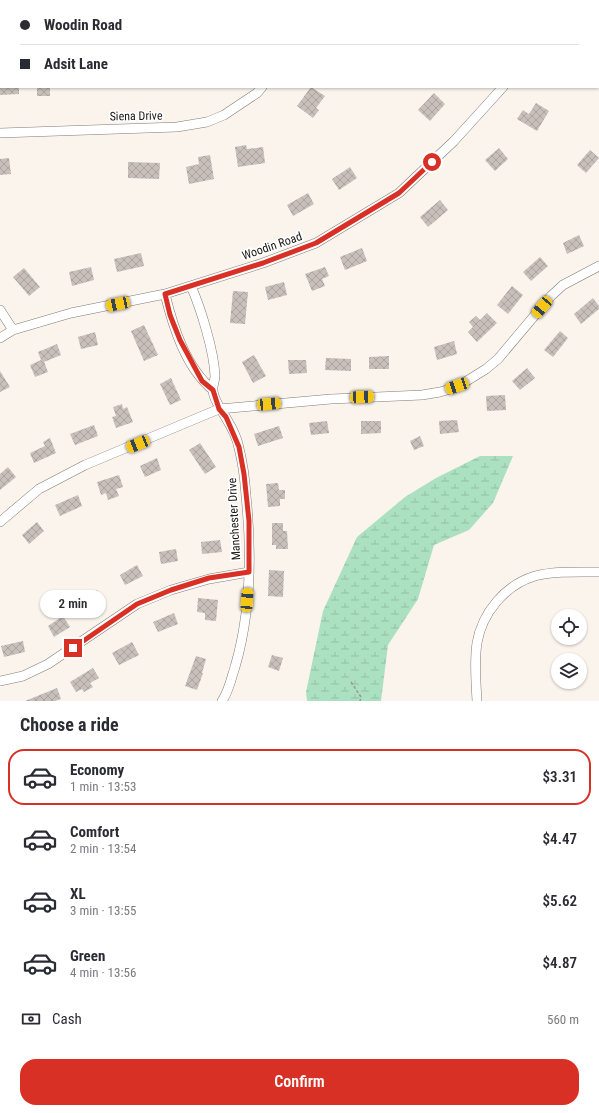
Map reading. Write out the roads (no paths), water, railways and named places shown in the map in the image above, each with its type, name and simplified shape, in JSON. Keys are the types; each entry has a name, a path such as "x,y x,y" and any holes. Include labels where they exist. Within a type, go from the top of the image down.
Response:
{"street":[{"name":"Siena Drive","path":"0,133 177,127 207,122 224,115 257,93 261,88"},
{"name":"Woodin Road","path":"0,338 13,330 71,313 165,294 263,263 316,243 399,193 454,141 502,88"},
{"path":"0,522 39,489 85,465 219,409 331,399 422,395 440,392 457,386 486,369 498,359 551,296 563,286 599,266"},
{"name":"Manchester Drive","path":"191,286 200,307 214,365 215,377 213,390 219,409 226,417 239,447 244,474 249,521 249,572 246,614 239,653 227,693 222,701"},
{"name":"Manchester Drive","path":"165,294 170,315 180,340 202,381 213,390"},
{"path":"0,310 13,330"},
{"path":"0,681 23,676 48,664 137,604 171,590 209,578 249,572"},
{"path":"477,701 475,663 477,642 488,613 498,600 510,589 534,576 554,573 599,572"}]}
